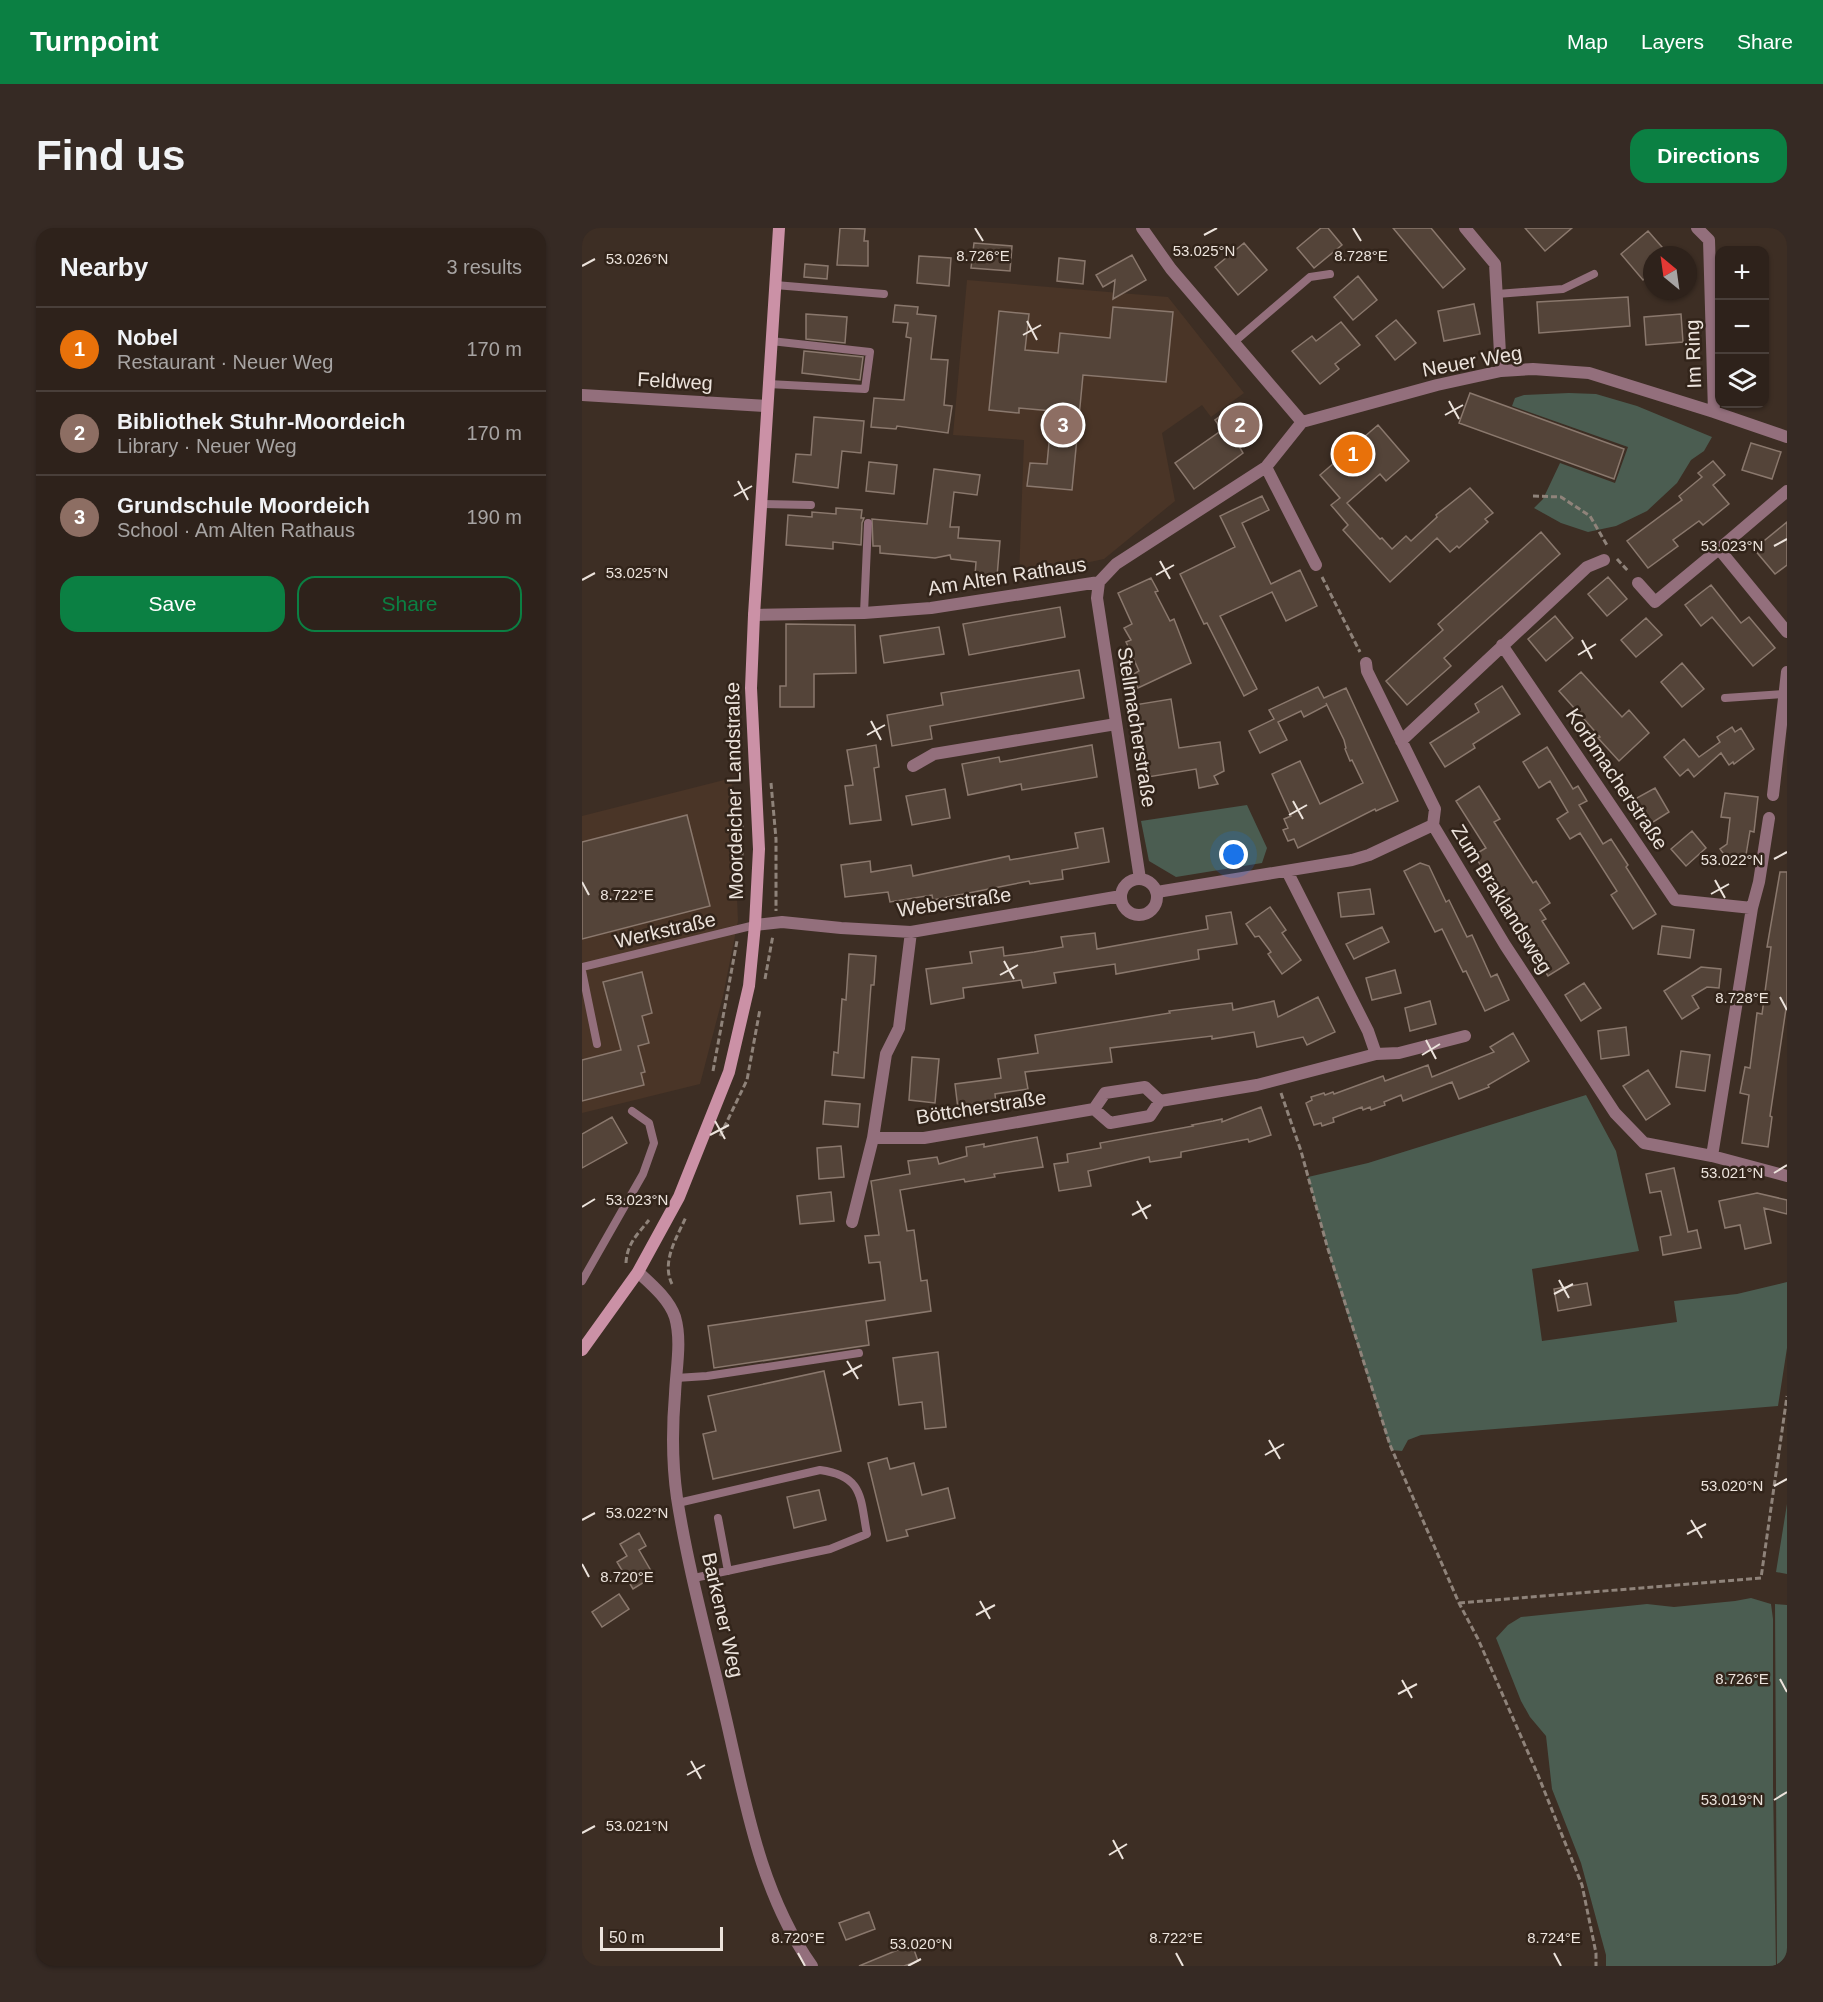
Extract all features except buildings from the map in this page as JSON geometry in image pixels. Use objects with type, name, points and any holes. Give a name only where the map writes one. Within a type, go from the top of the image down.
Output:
[{"type":"main road","name":"Moordeicher Landstraße","points":[[582,1350],[638,1272],[679,1197],[729,1072],[749,986],[759,849],[751,688],[760,504],[779,228]]},
{"type":"street","points":[[1142,228],[1171,268],[1302,422],[1266,467],[1316,565]]},
{"type":"street","points":[[1465,228],[1495,264],[1501,371]]},
{"type":"street","name":"Im Ring","points":[[1698,228],[1709,240],[1714,411]]},
{"type":"street","name":"Neuer Weg","points":[[1302,422],[1437,385],[1501,371],[1533,369],[1588,373],[1714,411],[1787,437]]},
{"type":"street","name":"Feldweg","points":[[582,395],[766,406]]},
{"type":"street","name":"Am Alten Rathaus","points":[[754,615],[864,613],[931,608],[1099,582],[1116,564],[1266,467]]},
{"type":"street","points":[[1638,583],[1655,602],[1787,491]]},
{"type":"street","points":[[1719,549],[1787,632]]},
{"type":"street","points":[[1401,741],[1587,567],[1604,560]]},
{"type":"street","name":"Stellmacherstraße","points":[[1099,582],[1097,598],[1140,879]]},
{"type":"street","name":"Korbmacherstraße","points":[[1502,645],[1675,900],[1752,908]]},
{"type":"street","name":"Zum Braklandsweg","points":[[1366,663],[1367,671],[1435,809],[1433,825],[1505,945],[1615,1113],[1644,1143],[1712,1156],[1787,1176]]},
{"type":"street","points":[[1773,795],[1787,672]]},
{"type":"street","points":[[913,766],[934,754],[1116,724]]},
{"type":"street","points":[[1712,1156],[1769,818]]},
{"type":"street","points":[[1157,892],[1322,866],[1369,855],[1433,825]]},
{"type":"street","points":[[1287,871],[1368,1031],[1376,1054]]},
{"type":"street","points":[[1140,879],[1154,885],[1157,892],[1155,907],[1149,913],[1142,915],[1134,915],[1127,910],[1121,896],[1124,887],[1131,881],[1140,879]]},
{"type":"street","name":"Weberstraße","points":[[755,925],[782,922],[911,932],[1121,896]]},
{"type":"street","points":[[852,1222],[873,1138],[886,1054],[899,1028],[911,932]]},
{"type":"street","points":[[1094,1109],[1110,1123],[1150,1116],[1160,1101],[1277,1080],[1376,1054],[1399,1053],[1465,1035]]},
{"type":"street","name":"Böttcherstraße","points":[[873,1138],[924,1138],[1094,1109],[1105,1093],[1145,1087],[1160,1101]]},
{"type":"street","name":"Barkener Weg","points":[[638,1272],[660,1293],[675,1315],[678,1332],[673,1447],[678,1503],[756,1843],[773,1895],[789,1932],[812,1966]]},
{"type":"lane","points":[[1233,342],[1310,277],[1330,274]]},
{"type":"lane","points":[[1497,294],[1563,290],[1594,274]]},
{"type":"lane","points":[[775,285],[884,294]]},
{"type":"lane","points":[[768,384],[865,389],[870,352],[771,341]]},
{"type":"lane","points":[[760,504],[811,505]]},
{"type":"lane","points":[[864,613],[868,523]]},
{"type":"lane","points":[[1725,699],[1784,694]]},
{"type":"lane","name":"Werkstraße","points":[[582,967],[702,936],[755,925]]},
{"type":"lane","points":[[582,971],[597,1044]]},
{"type":"lane","points":[[582,1281],[638,1182],[654,1143],[649,1123],[632,1111]]},
{"type":"lane","points":[[676,1378],[707,1376],[859,1353]]},
{"type":"lane","points":[[678,1503],[820,1470],[834,1472],[848,1478],[858,1488],[867,1534],[830,1549],[694,1578]]},
{"type":"lane","points":[[718,1518],[728,1571]]},
{"type":"path","points":[[1533,496],[1561,497],[1590,516],[1612,554],[1638,583]]},
{"type":"path","points":[[1316,565],[1366,663]]},
{"type":"path","points":[[742,817],[742,874]]},
{"type":"path","points":[[710,1078],[739,930]]},
{"type":"path","points":[[1277,1080],[1301,1151],[1327,1246],[1389,1445],[1538,1775],[1582,1885],[1596,1953],[1596,1966]]},
{"type":"path","points":[[634,1236],[652,1216]]},
{"type":"path","points":[[1459,1603],[1761,1578],[1787,1396]]},
{"type":"shaded area","points":[[967,280],[1168,297],[1244,393],[1211,417],[1202,405],[1162,433],[1175,501],[1104,559],[1019,577],[1024,440],[953,435]]},
{"type":"shaded area","points":[[732,778],[738,921],[723,996],[700,1084],[582,1113],[582,816]]},
{"type":"green space","points":[[1596,394],[1637,406],[1712,437],[1704,451],[1691,460],[1677,483],[1647,511],[1616,526],[1588,532],[1561,523],[1534,508],[1543,499],[1560,463],[1615,483],[1628,447],[1512,406],[1515,398],[1524,395]]},
{"type":"green space","points":[[1247,805],[1267,848],[1262,863],[1176,877],[1149,861],[1141,821]]},
{"type":"green space","points":[[1586,1095],[1616,1151],[1639,1251],[1532,1269],[1542,1341],[1677,1322],[1674,1301],[1737,1294],[1787,1282],[1787,1348],[1778,1406],[1421,1435],[1408,1440],[1402,1451],[1391,1450],[1337,1282],[1308,1177],[1368,1163]]},
{"type":"green space","points":[[1787,1504],[1787,1574],[1776,1572]]},
{"type":"green space","points":[[1751,1598],[1771,1604],[1773,1619],[1776,1966],[1606,1966],[1606,1955],[1581,1863],[1552,1789],[1546,1736],[1530,1717],[1521,1701],[1496,1638],[1508,1625],[1521,1617],[1647,1604],[1674,1607]]},
{"type":"green space","points":[[1775,1604],[1787,1605],[1787,1966],[1777,1966]]},
{"type":"place","name":"Grundschule Moordeich","points":[[1063,425]]},
{"type":"place","name":"Bibliothek Stuhr-Moordeich","points":[[1240,425]]},
{"type":"place","name":"Nobel","points":[[1353,454]]}]
